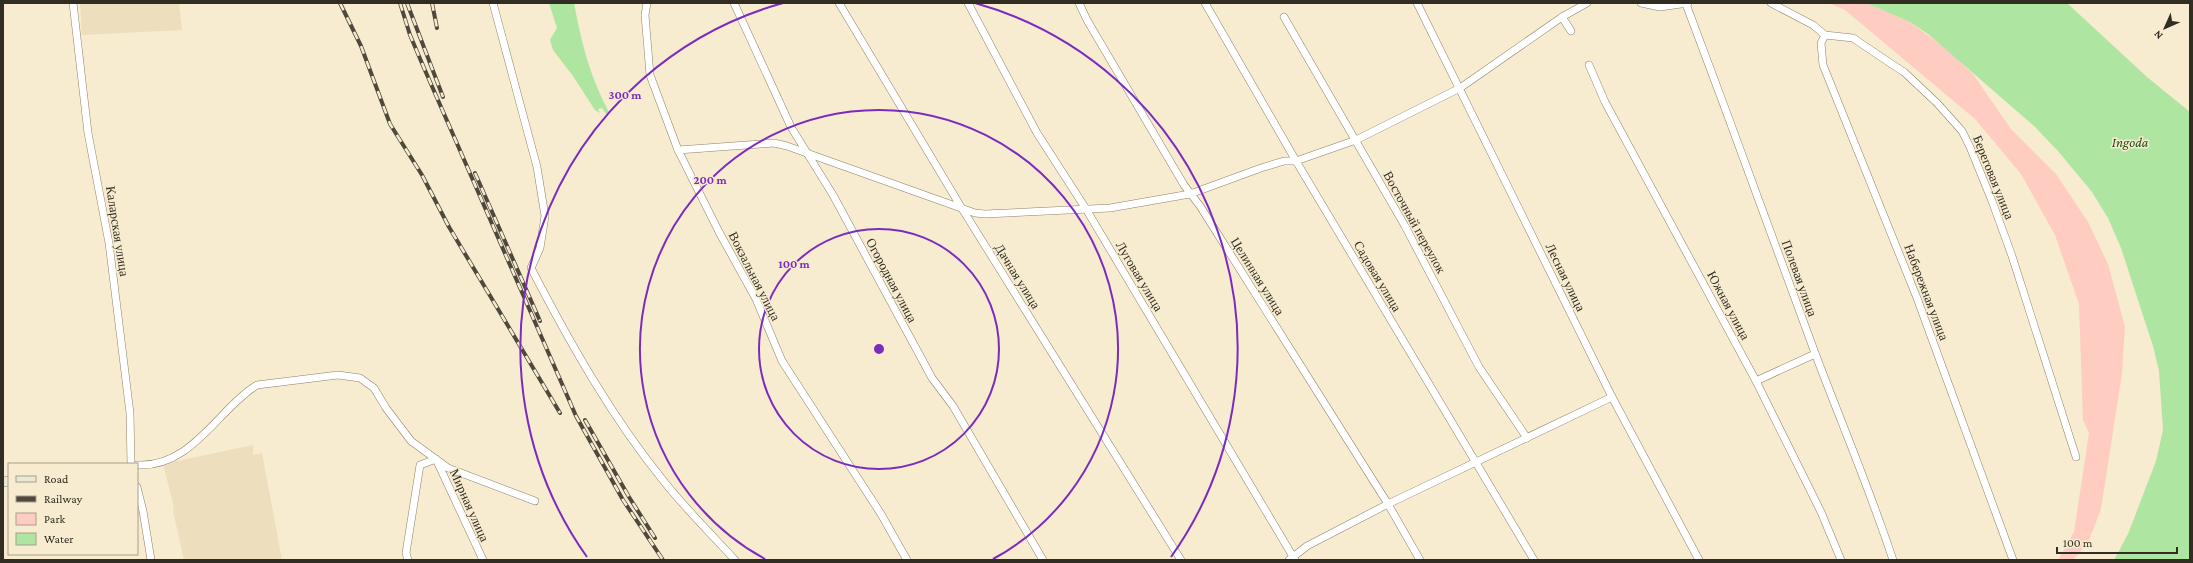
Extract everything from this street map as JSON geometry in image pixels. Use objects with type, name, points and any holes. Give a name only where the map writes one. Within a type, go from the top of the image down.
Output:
[{"type":"street","name":"Каларская улица","points":[[73,3],[88,133],[109,243],[130,413],[132,463]]},
{"type":"street","points":[[493,3],[537,166],[545,216],[540,248],[531,268],[569,341],[623,427],[666,484],[735,560]]},
{"type":"street","name":"Вокзальная улица","points":[[647,3],[645,15],[650,75],[678,150],[719,232],[756,299],[782,362],[881,514],[907,560]]},
{"type":"street","name":"Огородная улица","points":[[734,3],[791,127],[833,195],[932,378],[954,406],[1043,560]]},
{"type":"street","name":"Дачная улица","points":[[839,3],[961,207],[1181,560]]},
{"type":"street","name":"Луговая улица","points":[[968,3],[1037,133],[1086,209],[1293,559]]},
{"type":"street","name":"Целинная улица","points":[[1079,3],[1087,20],[1190,194],[1388,504],[1420,560]]},
{"type":"street","name":"Садовая улица","points":[[1205,3],[1296,161],[1534,560]]},
{"type":"street","name":"Лесная улица","points":[[1417,3],[1612,397],[1699,560]]},
{"type":"street","points":[[678,150],[774,144],[806,153],[985,214],[1110,208],[1190,194],[1261,168],[1284,161],[1296,161],[1356,140],[1460,88],[1562,17],[1587,3]]},
{"type":"street","points":[[1641,3],[1660,7],[1687,4]]},
{"type":"street","points":[[1771,3],[1813,25],[1825,35]]},
{"type":"street","name":"Полевая улица","points":[[1687,4],[1816,354],[1875,504],[1893,560]]},
{"type":"street","name":"Восточный переулок","points":[[1284,17],[1405,226],[1479,367],[1527,438]]},
{"type":"street","points":[[1562,17],[1571,31]]},
{"type":"street","name":"Береговая улица","points":[[1825,35],[1853,38],[1904,72],[1937,103],[1962,131],[1970,146],[2004,236],[2076,457]]},
{"type":"street","name":"Набережная улица","points":[[1825,35],[1821,43],[1823,65],[1917,298],[2013,560]]},
{"type":"street","name":"Южная улица","points":[[1589,65],[1605,102],[1756,381],[1821,512],[1841,560]]},
{"type":"street","points":[[1756,381],[1816,354]]},
{"type":"street","points":[[138,465],[154,464],[164,461],[193,444],[209,431],[246,392],[257,385],[338,375],[360,378],[374,388],[386,408],[411,440],[448,468],[535,501]]},
{"type":"street","points":[[1293,559],[1307,546],[1388,504],[1612,397]]},
{"type":"street","points":[[408,560],[406,553],[420,465],[436,459]]},
{"type":"street","name":"Мирная улица","points":[[436,459],[483,560]]},
{"type":"street","points":[[138,490],[143,511],[150,560]]},
{"type":"shaded area","points":[[80,3],[179,3],[182,30],[82,35]]},
{"type":"shaded area","points":[[253,445],[253,455],[262,453],[282,560],[184,560],[173,511],[174,507],[163,464]]},
{"type":"green space","points":[[1829,3],[1866,3],[1910,22],[1945,48],[1973,74],[2011,129],[2056,174],[2088,222],[2108,264],[2125,327],[2122,373],[2101,509],[2088,543],[2073,560],[2058,560],[2074,532],[2089,433],[2083,420],[2079,304],[2055,235],[2021,174],[1975,119],[1845,10]]},
{"type":"water","points":[[549,3],[574,3],[580,33],[592,74],[610,114],[606,114],[602,108],[598,109],[600,113],[595,110],[573,76],[553,50],[550,40],[557,28]]},
{"type":"water","name":"Ingoda","points":[[1866,3],[2067,3],[2147,77],[2190,112],[2190,560],[2114,560],[2128,534],[2156,461],[2163,430],[2159,371],[2153,346],[2121,248],[2108,218],[2092,192],[2058,151],[2034,126],[1928,34],[1910,22]]},
{"type":"railway","points":[[340,3],[361,46],[390,124],[422,175],[449,227],[560,413]]},
{"type":"railway","points":[[400,3],[410,35],[424,68],[576,416],[623,500],[663,560]]},
{"type":"railway","points":[[407,3],[443,97]]},
{"type":"railway","points":[[432,3],[437,28]]},
{"type":"railway","points":[[475,173],[540,321]]},
{"type":"railway","points":[[585,420],[629,497],[655,538]]}]
